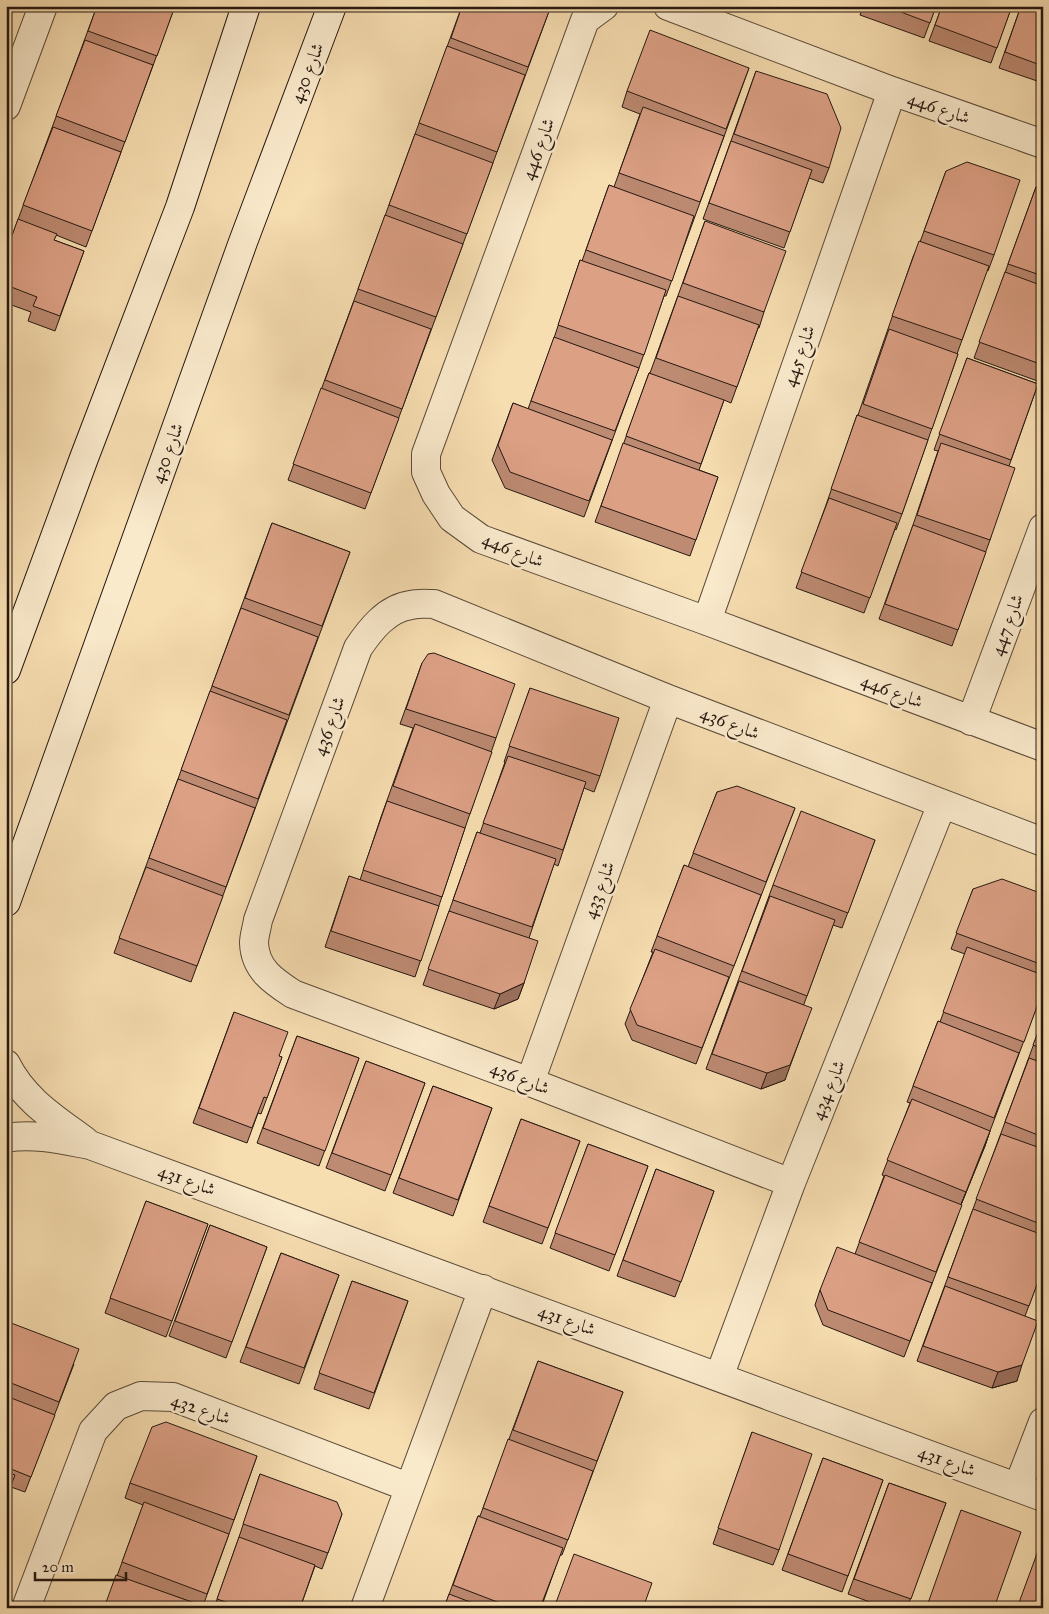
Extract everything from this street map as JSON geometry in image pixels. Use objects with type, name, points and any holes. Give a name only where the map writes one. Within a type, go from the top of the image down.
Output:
[{"type":"street","points":[[6,106],[43,6]]},
{"type":"street","points":[[6,670],[84,458],[180,207],[246,6]]},
{"type":"street","name":"شارع 430","points":[[6,902],[242,242],[332,6]]},
{"type":"street","name":"شارع 446","points":[[604,6],[585,20],[426,454],[426,472],[436,494],[452,518],[481,539],[707,621],[1043,747]]},
{"type":"street","name":"شارع 446","points":[[668,6],[892,91],[1043,144]]},
{"type":"street","name":"شارع 445","points":[[707,621],[892,91]]},
{"type":"street","name":"شارع 447","points":[[972,721],[1043,528]]},
{"type":"street","name":"شارع 436","points":[[790,1183],[530,1082],[293,994],[274,982],[259,966],[254,944],[258,920],[358,648],[371,629],[392,612],[410,604],[434,604],[668,699],[1043,842]]},
{"type":"street","name":"شارع 433","points":[[530,1082],[668,699]]},
{"type":"street","name":"شارع 434","points":[[719,1377],[790,1183],[942,804]]},
{"type":"street","name":"شارع 431","points":[[6,1064],[22,1090],[38,1106],[90,1145]]},
{"type":"street","name":"شارع 431","points":[[6,1138],[19,1136],[58,1139],[90,1145],[1030,1492]]},
{"type":"street","points":[[365,1608],[483,1289]]},
{"type":"street","name":"شارع 432","points":[[26,1608],[93,1431],[116,1406],[141,1396],[173,1397],[408,1488]]},
{"type":"street","points":[[1030,1492],[1043,1422]]},
{"type":"building","points":[[97,6],[175,6],[157,56],[88,31]]},
{"type":"building","points":[[462,6],[551,6],[528,67],[451,38]]},
{"type":"building","points":[[885,6],[936,6],[930,23]]},
{"type":"building","points":[[942,6],[1012,6],[997,48],[935,25]]},
{"type":"building","points":[[1021,6],[1043,6],[1043,66],[1005,52]]},
{"type":"building","points":[[650,30],[749,68],[726,129],[627,91]]},
{"type":"building","points":[[85,40],[153,65],[125,142],[56,116]]},
{"type":"building","points":[[447,46],[525,75],[497,152],[419,123]]},
{"type":"building","points":[[756,71],[827,94],[841,128],[829,168],[734,134]]},
{"type":"building","points":[[643,107],[724,136],[700,202],[619,173]]},
{"type":"building","points":[[53,127],[121,152],[92,231],[23,205]]},
{"type":"building","points":[[415,134],[493,163],[467,234],[389,205]]},
{"type":"building","points":[[731,141],[812,170],[790,232],[709,203]]},
{"type":"building","points":[[967,162],[1020,180],[994,255],[924,231],[946,171]]},
{"type":"building","points":[[609,185],[694,216],[672,281],[586,250]]},
{"type":"building","points":[[1036,187],[1043,190],[1043,276],[1008,264]]},
{"type":"building","points":[[385,215],[463,244],[436,317],[358,289]]},
{"type":"building","points":[[18,219],[57,234],[54,240],[84,251],[60,316],[33,306],[37,297],[6,285],[6,252]]},
{"type":"building","points":[[705,221],[786,251],[764,312],[683,283]]},
{"type":"building","points":[[919,241],[989,266],[962,340],[892,316]]},
{"type":"building","points":[[580,260],[666,290],[644,355],[558,325]]},
{"type":"building","points":[[1005,272],[1043,286],[1043,365],[979,342]]},
{"type":"building","points":[[678,296],[759,325],[737,387],[656,358]]},
{"type":"building","points":[[354,301],[431,329],[402,409],[325,380]]},
{"type":"building","points":[[889,329],[958,354],[932,429],[863,404]]},
{"type":"building","points":[[554,337],[639,368],[615,431],[531,401]]},
{"type":"building","points":[[967,358],[1038,384],[1011,460],[939,434]]},
{"type":"building","points":[[649,373],[724,400],[701,464],[626,436]]},
{"type":"building","points":[[321,388],[399,418],[371,493],[293,464]]},
{"type":"building","points":[[513,403],[612,440],[589,501],[510,472],[498,445]]},
{"type":"building","points":[[857,415],[928,440],[902,514],[831,489]]},
{"type":"building","points":[[623,443],[718,477],[696,540],[601,506]]},
{"type":"building","points":[[941,443],[1015,468],[990,540],[917,515]]},
{"type":"building","points":[[829,498],[897,523],[870,598],[801,572]]},
{"type":"building","points":[[272,523],[350,552],[322,626],[245,598]]},
{"type":"building","points":[[913,525],[986,552],[958,630],[885,604]]},
{"type":"building","points":[[241,608],[318,637],[289,715],[212,686]]},
{"type":"building","points":[[434,653],[515,684],[496,738],[406,709],[422,663],[428,654]]},
{"type":"building","points":[[530,688],[619,718],[600,776],[509,746]]},
{"type":"building","points":[[210,691],[287,720],[258,799],[181,770]]},
{"type":"building","points":[[415,724],[492,752],[470,814],[393,786]]},
{"type":"building","points":[[508,756],[586,782],[563,850],[483,823]]},
{"type":"building","points":[[178,779],[255,808],[226,887],[149,858]]},
{"type":"building","points":[[737,786],[795,808],[766,882],[693,853],[717,792]]},
{"type":"building","points":[[387,801],[465,828],[442,897],[363,870]]},
{"type":"building","points":[[801,811],[875,840],[848,913],[773,885]]},
{"type":"building","points":[[477,832],[556,859],[532,927],[453,900]]},
{"type":"building","points":[[684,865],[761,895],[734,966],[657,936]]},
{"type":"building","points":[[146,867],[223,896],[197,966],[119,938]]},
{"type":"building","points":[[349,876],[439,906],[421,961],[331,931]]},
{"type":"building","points":[[1002,879],[1043,894],[1043,965],[956,933],[973,889]]},
{"type":"building","points":[[770,896],[835,920],[807,996],[742,971]]},
{"type":"building","points":[[449,911],[538,941],[524,983],[500,994],[428,969]]},
{"type":"building","points":[[967,947],[1043,975],[1043,990],[1024,1042],[943,1012]]},
{"type":"building","points":[[655,949],[729,977],[702,1048],[637,1025],[630,1009]]},
{"type":"building","points":[[739,981],[812,1008],[790,1065],[767,1073],[712,1054]]},
{"type":"building","points":[[234,1012],[288,1032],[279,1056],[282,1057],[267,1098],[264,1097],[252,1128],[199,1108]]},
{"type":"building","points":[[1043,1019],[1043,1049],[1033,1045]]},
{"type":"building","points":[[938,1021],[1019,1053],[994,1118],[913,1086]]},
{"type":"building","points":[[297,1036],[359,1058],[325,1151],[263,1128]]},
{"type":"building","points":[[1029,1058],[1043,1063],[1043,1137],[1005,1122]]},
{"type":"building","points":[[366,1061],[425,1083],[391,1175],[332,1153]]},
{"type":"building","points":[[433,1086],[492,1108],[458,1200],[399,1178]]},
{"type":"building","points":[[912,1099],[990,1131],[966,1192],[887,1160]]},
{"type":"building","points":[[521,1119],[580,1141],[548,1228],[489,1206]]},
{"type":"building","points":[[1001,1134],[1043,1149],[1043,1225],[976,1199]]},
{"type":"building","points":[[588,1144],[648,1166],[615,1255],[555,1233]]},
{"type":"building","points":[[656,1169],[714,1191],[681,1282],[623,1260]]},
{"type":"building","points":[[885,1175],[962,1205],[936,1272],[859,1242]]},
{"type":"building","points":[[146,1201],[208,1224],[172,1321],[110,1298]]},
{"type":"building","points":[[973,1209],[1043,1235],[1043,1268],[1029,1306],[948,1277]]},
{"type":"building","points":[[210,1225],[267,1247],[232,1342],[175,1321]]},
{"type":"building","points":[[837,1247],[932,1283],[910,1341],[828,1310],[820,1290]]},
{"type":"building","points":[[281,1253],[339,1275],[304,1368],[246,1347]]},
{"type":"building","points":[[352,1281],[408,1301],[374,1393],[319,1373]]},
{"type":"building","points":[[945,1286],[1038,1321],[1022,1365],[998,1372],[923,1346]]},
{"type":"building","points":[[6,1321],[79,1349],[59,1402],[6,1381]]},
{"type":"building","points":[[538,1361],[623,1392],[597,1461],[513,1430]]},
{"type":"building","points":[[6,1396],[55,1415],[31,1477],[6,1467]]},
{"type":"building","points":[[166,1422],[257,1456],[234,1520],[130,1483],[152,1427]]},
{"type":"building","points":[[752,1432],[812,1454],[779,1550],[718,1528]]},
{"type":"building","points":[[508,1439],[593,1471],[568,1540],[483,1508]]},
{"type":"building","points":[[823,1458],[883,1480],[848,1576],[788,1554]]},
{"type":"building","points":[[6,1472],[15,1475],[6,1499]]},
{"type":"building","points":[[260,1474],[337,1502],[342,1514],[328,1553],[243,1524]]},
{"type":"building","points":[[889,1483],[946,1503],[911,1599],[854,1579]]},
{"type":"building","points":[[144,1502],[229,1534],[207,1594],[122,1562]]},
{"type":"building","points":[[961,1510],[1021,1532],[994,1608],[933,1608],[927,1606]]},
{"type":"building","points":[[478,1516],[563,1548],[540,1608],[513,1608],[453,1585]]},
{"type":"building","points":[[239,1537],[315,1565],[300,1608],[243,1608],[217,1599]]},
{"type":"building","points":[[1042,1540],[1043,1608],[1017,1608]]},
{"type":"building","points":[[574,1554],[652,1583],[643,1608],[554,1608]]},
{"type":"building","points":[[116,1575],[203,1606],[203,1608],[104,1608]]},
{"type":"building","points":[[449,1594],[486,1608],[444,1608]]}]
